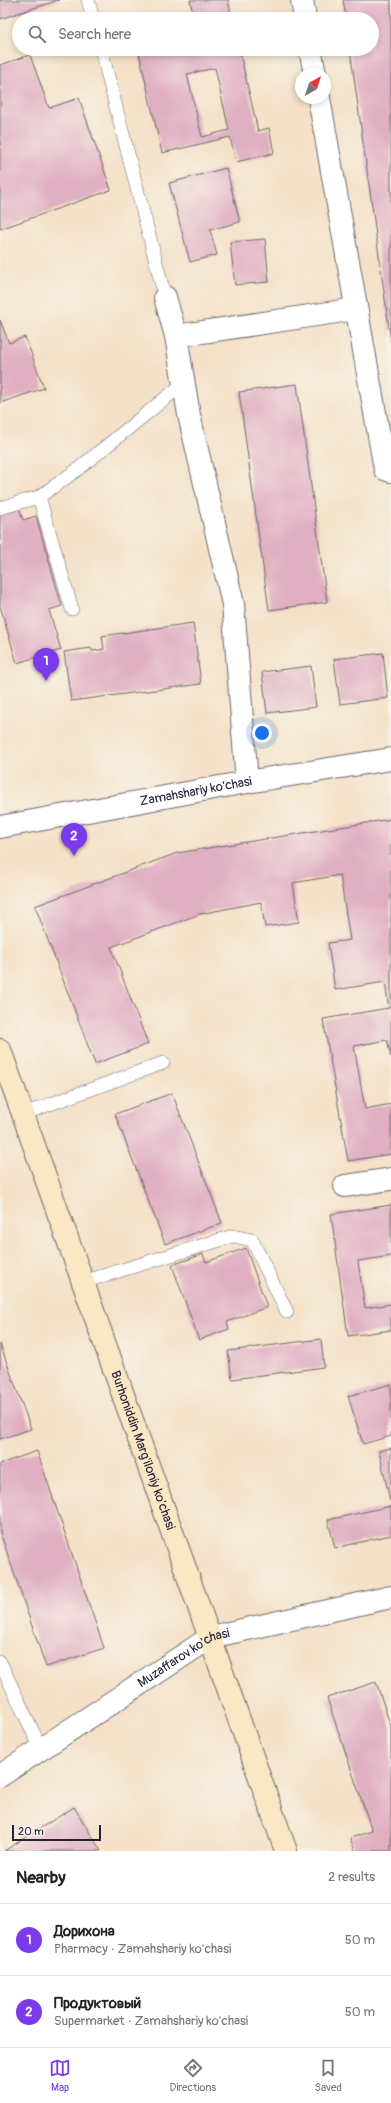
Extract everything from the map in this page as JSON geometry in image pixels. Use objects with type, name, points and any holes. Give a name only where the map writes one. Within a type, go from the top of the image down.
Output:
[{"type":"street","points":[[302,0],[304,12]]},
{"type":"street","points":[[311,56],[314,68]]},
{"type":"street","points":[[320,104],[385,469],[391,471]]},
{"type":"street","points":[[165,297],[176,336],[191,423],[233,604],[247,782]]},
{"type":"street","points":[[176,336],[356,309]]},
{"type":"street","name":"Zamahshariy ko'chasi","points":[[0,826],[391,758]]},
{"type":"street","name":"Burhoniddin Marg'iloniy ko'chasi","points":[[0,1050],[4,1073],[23,1114],[211,1637],[286,1851]]},
{"type":"street","points":[[345,1186],[391,1180]]},
{"type":"street","name":"Muzaffarov ko'chasi","points":[[0,1776],[211,1637],[391,1597]]},
{"type":"lane","points":[[88,0],[91,12]]},
{"type":"lane","points":[[103,56],[165,297]]},
{"type":"lane","points":[[0,508],[39,498],[77,470],[184,383]]},
{"type":"lane","points":[[39,498],[72,609]]},
{"type":"lane","points":[[23,1114],[163,1063]]},
{"type":"lane","points":[[83,1282],[233,1236],[252,1240],[287,1312]]},
{"type":"lane","points":[[0,1662],[41,1749]]},
{"type":"building","points":[[0,0],[59,0],[22,12],[12,12],[12,15],[0,19]]},
{"type":"building","points":[[190,0],[228,0],[231,12],[193,12]]},
{"type":"building","points":[[343,0],[391,0],[391,342],[351,56],[379,56],[379,12],[345,12]]},
{"type":"building","points":[[30,56],[49,108],[79,98],[111,190],[0,229],[0,65]]},
{"type":"building","points":[[140,56],[241,56],[258,131],[269,128],[274,153],[236,162],[230,137],[162,153]],"holes":[[[215,68],[229,130],[202,137],[187,74]]]},
{"type":"building","points":[[226,168],[240,222],[210,230],[217,255],[190,262],[169,183]]},
{"type":"building","points":[[265,239],[269,282],[235,285],[230,242]]},
{"type":"building","points":[[0,320],[9,343],[25,337],[44,388],[0,403]]},
{"type":"building","points":[[297,384],[327,602],[269,610],[239,392]]},
{"type":"building","points":[[19,508],[23,520],[36,516],[62,606],[49,610],[61,650],[17,663],[0,606],[0,513]]},
{"type":"building","points":[[193,623],[201,684],[71,701],[64,652],[91,648],[92,651],[104,649],[102,636]]},
{"type":"building","points":[[383,653],[388,698],[340,704],[334,659]]},
{"type":"building","points":[[311,666],[316,707],[267,713],[262,672]]},
{"type":"building","points":[[391,819],[391,1057],[387,1040],[354,1046],[365,1109],[391,1104],[391,1154],[348,1161],[323,1019],[389,1008],[385,982],[335,990],[328,943],[350,940],[340,875],[293,883],[299,922],[265,927],[261,902],[200,914],[111,947],[148,1044],[95,1064],[35,906],[177,853]]},
{"type":"building","points":[[172,1093],[222,1223],[165,1244],[115,1114]]},
{"type":"building","points":[[391,1205],[391,1256],[358,1261],[365,1308],[391,1304],[391,1330],[348,1336],[331,1214]]},
{"type":"building","points":[[246,1248],[267,1307],[227,1322],[229,1329],[199,1340],[172,1265],[203,1254],[206,1262]]},
{"type":"building","points":[[321,1339],[324,1367],[232,1379],[228,1351]]},
{"type":"building","points":[[0,1344],[31,1429],[0,1439]]},
{"type":"building","points":[[391,1384],[391,1436],[363,1444],[348,1396]]},
{"type":"building","points":[[391,1448],[391,1501],[390,1501],[379,1451]]},
{"type":"building","points":[[37,1451],[104,1648],[46,1667],[0,1532],[0,1464]]},
{"type":"building","points":[[391,1506],[391,1535],[335,1548],[328,1520]]},
{"type":"building","points":[[376,1682],[391,1727],[391,1851],[355,1851],[350,1838],[372,1831],[327,1698]]},
{"type":"building","points":[[74,1807],[101,1851],[4,1851]]},
{"type":"place","name":"Дорихона","points":[[46,681]]},
{"type":"place","name":"Продуктовый","points":[[74,856]]}]
